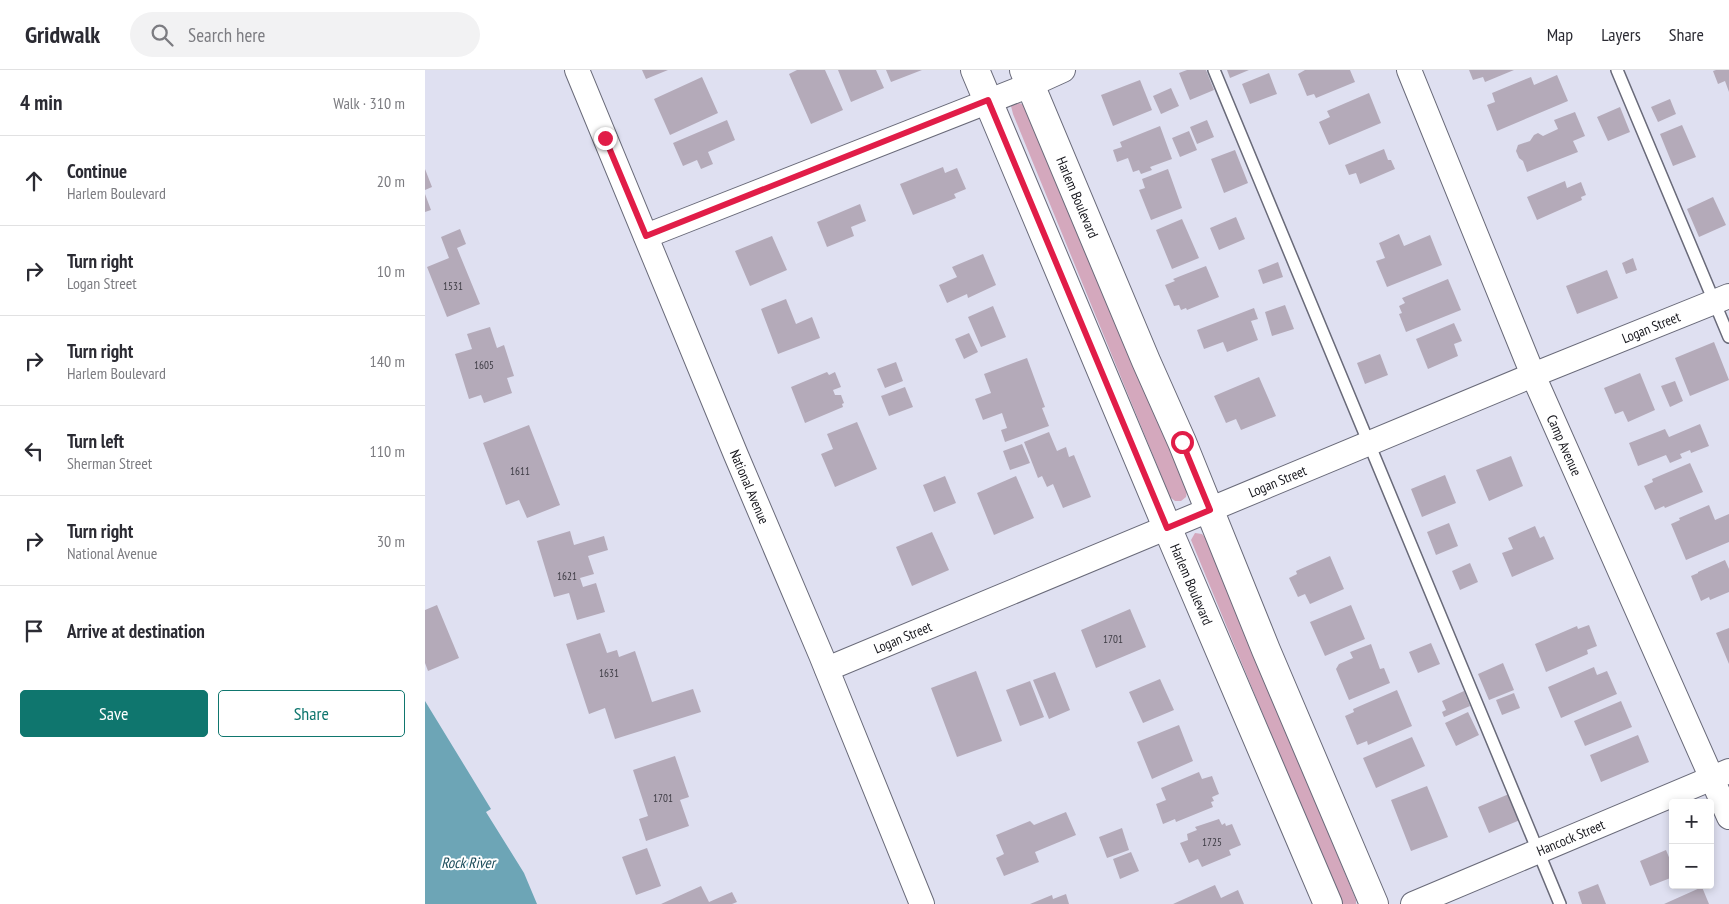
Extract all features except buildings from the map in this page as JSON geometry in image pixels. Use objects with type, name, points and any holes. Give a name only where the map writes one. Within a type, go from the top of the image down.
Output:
[{"type":"street","name":"National Avenue","points":[[577,70],[736,455],[827,669],[922,904]]},
{"type":"street","name":"Harlem Boulevard","points":[[975,70],[1167,528],[1328,904]]},
{"type":"street","points":[[646,236],[988,100],[1027,77],[1063,70]]},
{"type":"street","name":"Camp Avenue","points":[[1409,70],[1533,375],[1721,775],[1729,817]]},
{"type":"street","name":"Harlem Boulevard","points":[[1027,77],[1115,290],[1210,510],[1265,650],[1374,904]]},
{"type":"street","name":"Logan Street","points":[[827,669],[1533,375],[1722,299]]},
{"type":"street","name":"Hancock Street","points":[[1413,904],[1721,775]]},
{"type":"lane","points":[[1215,70],[1561,904]]},
{"type":"lane","points":[[1617,70],[1722,299],[1729,337]]},
{"type":"shaded area","points":[[1016,102],[1022,104],[1027,109],[1187,491],[1186,497],[1181,501],[1175,501],[1170,497],[1013,114],[1011,106]]},
{"type":"shaded area","points":[[1195,533],[1202,534],[1207,540],[1356,900],[1356,904],[1341,904],[1191,540]]},
{"type":"water","name":"Rock River","points":[[425,701],[491,809],[486,812],[524,873],[537,904],[425,904]]},
{"type":"route","points":[[605,138],[646,236],[988,100],[1167,528],[1210,510],[1182,442]]}]
